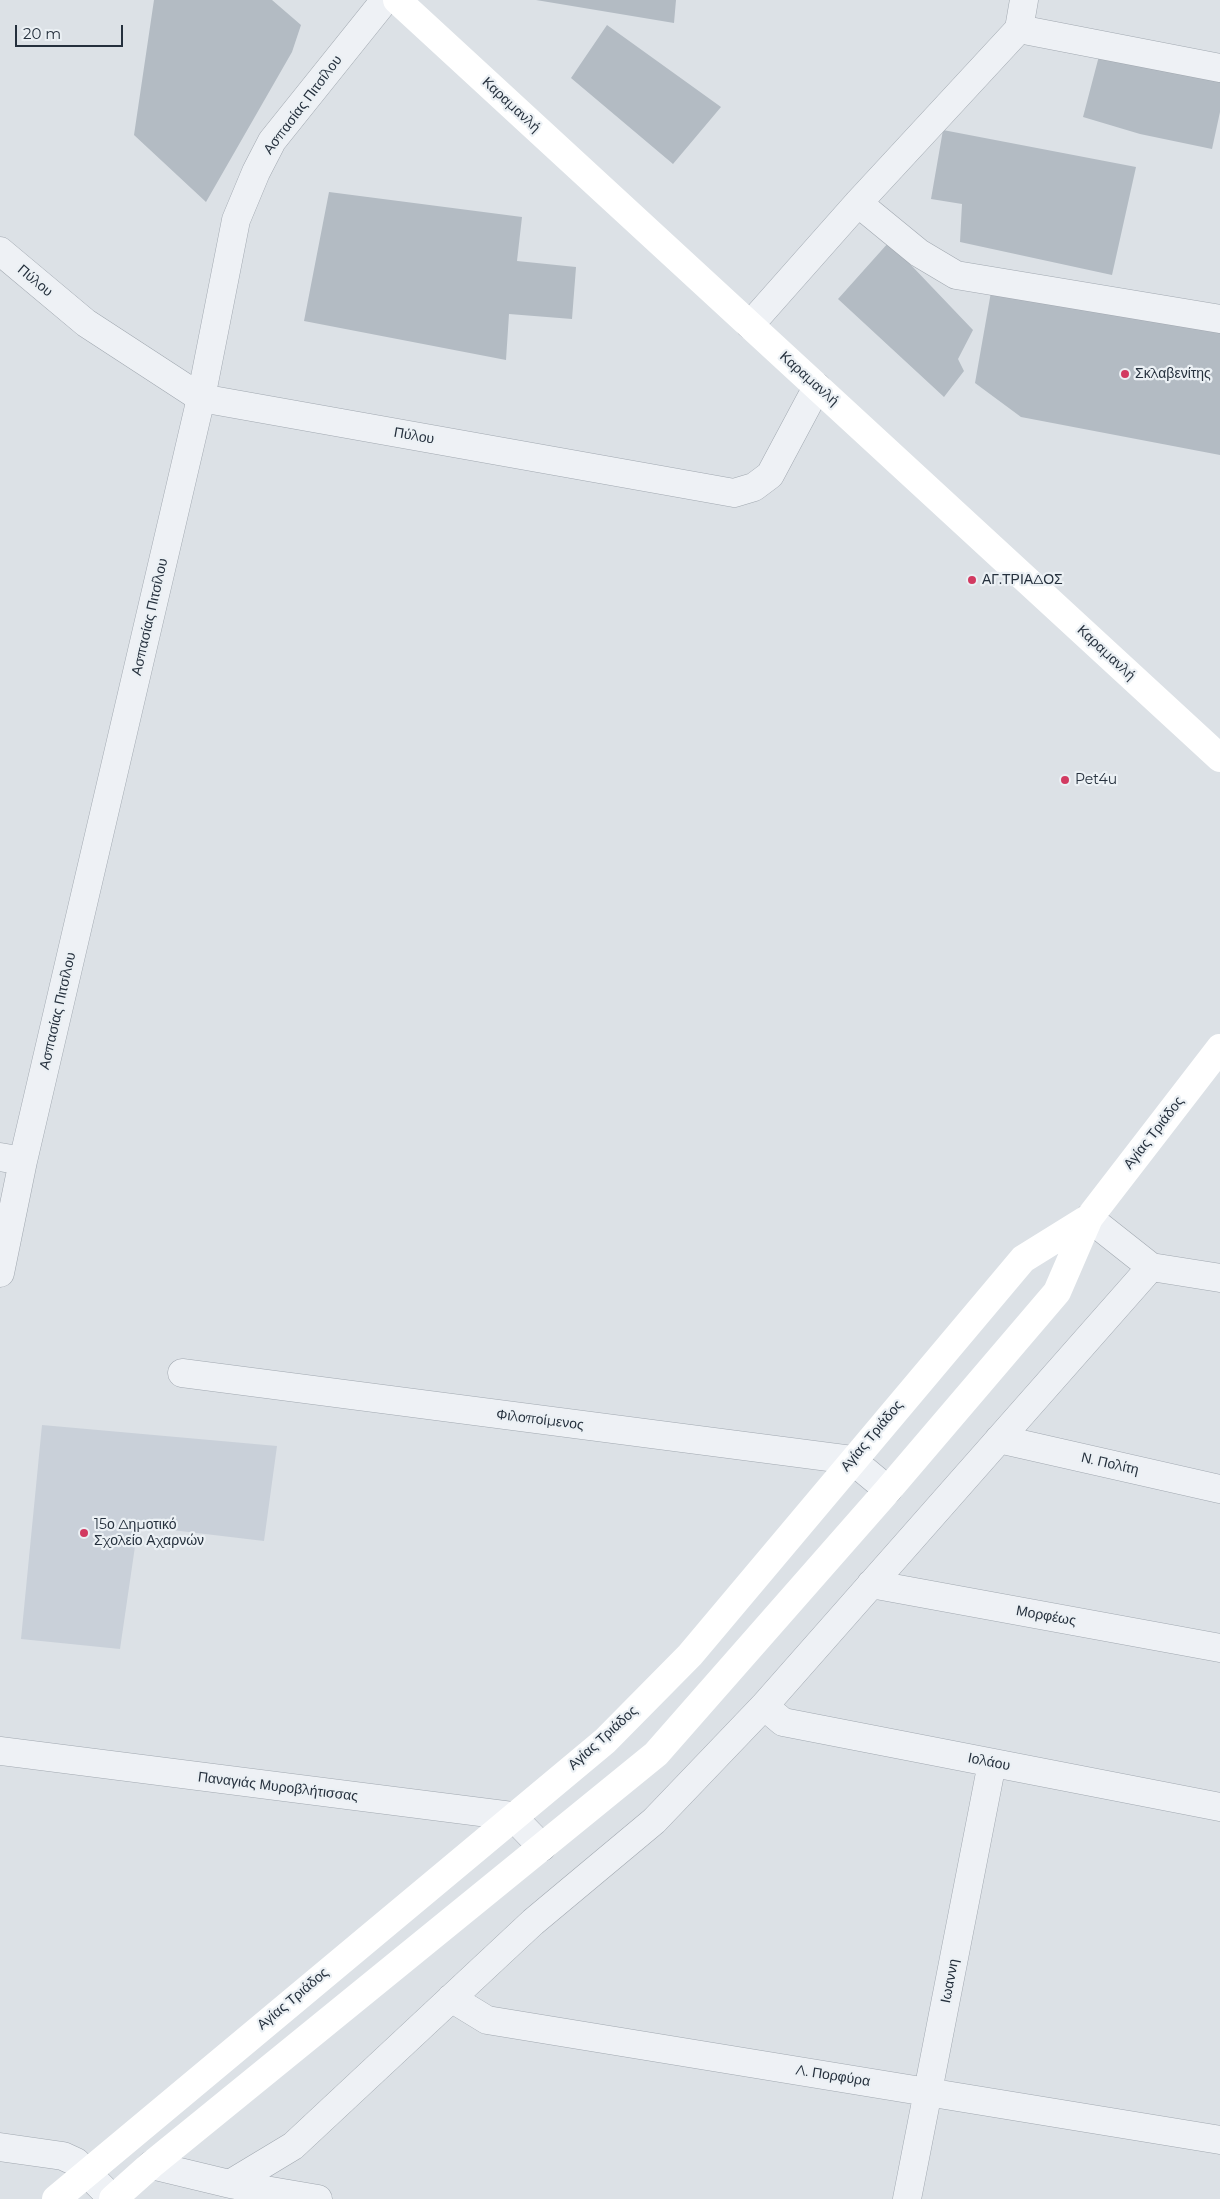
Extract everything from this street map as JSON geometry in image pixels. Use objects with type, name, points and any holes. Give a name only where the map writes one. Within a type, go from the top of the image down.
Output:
[{"type":"street","name":"Ασπασίας Πιτσίλου","points":[[0,1273],[11,1159],[201,398],[236,220],[256,172],[272,141],[385,0]]},
{"type":"street","name":"Καραμανλή","points":[[397,0],[1220,758]]},
{"type":"street","points":[[750,325],[858,203],[1019,29],[1024,0]]},
{"type":"street","points":[[1019,29],[1220,68]]},
{"type":"street","points":[[858,203],[919,253],[956,275],[1220,319]]},
{"type":"street","name":"Πύλου","points":[[0,251],[86,323],[201,398],[734,493],[754,488],[770,475],[817,387]]},
{"type":"street","name":"Αγίας Τριάδος","points":[[113,2199],[151,2164],[656,1754],[888,1490],[1057,1292],[1088,1218],[1220,1048]]},
{"type":"street","points":[[1088,1218],[1151,1267],[1220,1278]]},
{"type":"street","name":"Αγίας Τριάδος","points":[[56,2199],[87,2171],[512,1816],[605,1741],[690,1655],[852,1460],[1023,1259],[1088,1218]]},
{"type":"street","points":[[230,2184],[293,2146],[533,1922],[654,1820],[764,1706],[1151,1267]]},
{"type":"street","name":"Φιλοποίμενος","points":[[182,1373],[852,1460]]},
{"type":"street","name":"Ν. Πολίτη","points":[[999,1439],[1220,1489]]},
{"type":"street","points":[[852,1460],[888,1490]]},
{"type":"street","name":"Μορφέως","points":[[871,1584],[1220,1648]]},
{"type":"street","name":"Ιολάου","points":[[764,1706],[783,1722],[1220,1807]]},
{"type":"street","name":"Παναγιάς Μυροβλήτισσας","points":[[0,1752],[512,1816]]},
{"type":"street","name":"Ιωαννη","points":[[907,2199],[992,1763]]},
{"type":"street","points":[[512,1816],[542,1847]]},
{"type":"street","name":"Λ. Πορφύρα","points":[[451,1998],[487,2020],[1220,2140]]},
{"type":"street","points":[[0,2147],[63,2156],[76,2162],[87,2171],[113,2199]]},
{"type":"street","points":[[151,2164],[230,2184],[318,2199]]},
{"type":"shaded area","name":"15ο Δημοτικό Σχολείο Αχαρνών","points":[[42,1425],[277,1446],[264,1541],[138,1526],[120,1649],[21,1639]]},
{"type":"building","points":[[154,0],[272,0],[301,25],[292,52],[206,202],[134,135]]},
{"type":"building","points":[[536,0],[676,0],[674,23]]},
{"type":"building","points":[[607,25],[721,107],[673,164],[571,78]]},
{"type":"building","points":[[1099,56],[1220,77],[1220,112],[1212,149],[1140,134],[1083,117]]},
{"type":"building","points":[[943,130],[1136,167],[1112,275],[960,242],[962,204],[931,199]]},
{"type":"building","points":[[329,192],[522,217],[517,261],[576,267],[572,319],[509,314],[506,360],[304,321]]},
{"type":"building","points":[[889,242],[973,330],[958,359],[964,371],[944,397],[838,299]]},
{"type":"building","name":"Σκλαβενίτης","points":[[991,292],[1044,298],[1220,332],[1220,455],[1021,417],[975,383]]},
{"type":"place","name":"Σκλαβενίτης","points":[[1125,374]]},
{"type":"place","name":"ΑΓ.ΤΡΙΑΔΟΣ","points":[[972,580]]},
{"type":"place","name":"Pet4u","points":[[1065,780]]},
{"type":"place","name":"15ο Δημοτικό Σχολείο Αχαρνών","points":[[84,1533]]}]
